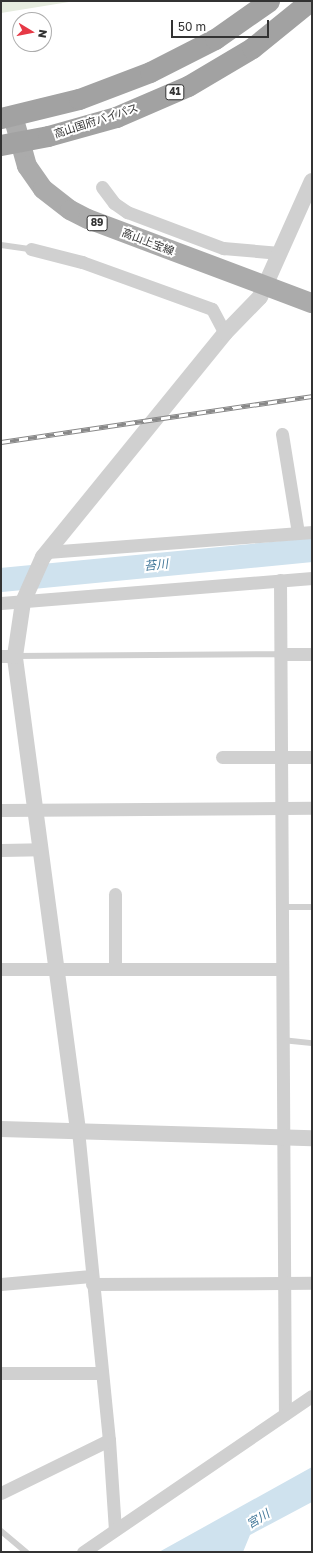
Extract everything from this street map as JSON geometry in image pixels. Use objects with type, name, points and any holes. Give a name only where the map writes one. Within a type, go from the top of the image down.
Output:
[{"type":"highway","points":[[7,117],[79,99],[150,72],[215,39],[269,1]]},
{"type":"highway","name":"高山国府バイパス","points":[[10,143],[116,117],[188,86],[252,48],[309,5]]},
{"type":"main road","name":"高山上宝線","points":[[7,117],[10,143],[43,189],[70,210],[232,275],[312,303]]},
{"type":"street","points":[[114,1530],[109,1440],[78,1130],[55,969],[35,809],[8,656],[24,600],[45,554],[225,333],[260,297],[280,253],[309,200],[312,182]]},
{"type":"street","points":[[102,187],[114,203],[127,212],[208,242],[235,250],[280,253]]},
{"type":"street","points":[[31,249],[82,262],[212,309],[225,333]]},
{"type":"street","points":[[282,434],[298,533]]},
{"type":"street","points":[[45,554],[312,532]]},
{"type":"street","points":[[1,603],[312,578]]},
{"type":"street","points":[[280,580],[280,907],[282,969],[285,1414]]},
{"type":"street","points":[[280,654],[312,654]]},
{"type":"street","points":[[222,756],[312,757]]},
{"type":"street","points":[[1,810],[312,808]]},
{"type":"street","points":[[1,850],[40,849]]},
{"type":"street","points":[[115,894],[115,969]]},
{"type":"street","points":[[1,969],[282,969]]},
{"type":"street","points":[[1,1129],[78,1130],[312,1138]]},
{"type":"street","points":[[1,1284],[92,1280],[312,1283]]},
{"type":"street","points":[[1,1373],[102,1373]]},
{"type":"street","points":[[83,1552],[312,1396]]},
{"type":"street","points":[[1,1493],[109,1440]]},
{"type":"lane","points":[[1,245],[31,249]]},
{"type":"lane","points":[[8,656],[280,654]]},
{"type":"lane","points":[[280,907],[312,907]]},
{"type":"lane","points":[[282,1040],[312,1042]]},
{"type":"lane","points":[[1,1531],[26,1552]]},
{"type":"shaded area","points":[[1,1],[75,1],[1,13]]},
{"type":"water","name":"宮川","points":[[312,1467],[312,1502],[250,1535],[243,1552],[159,1552]]},
{"type":"waterway","name":"苔川","points":[[1,580],[312,550]]},
{"type":"railway","points":[[1,442],[312,396]]}]
